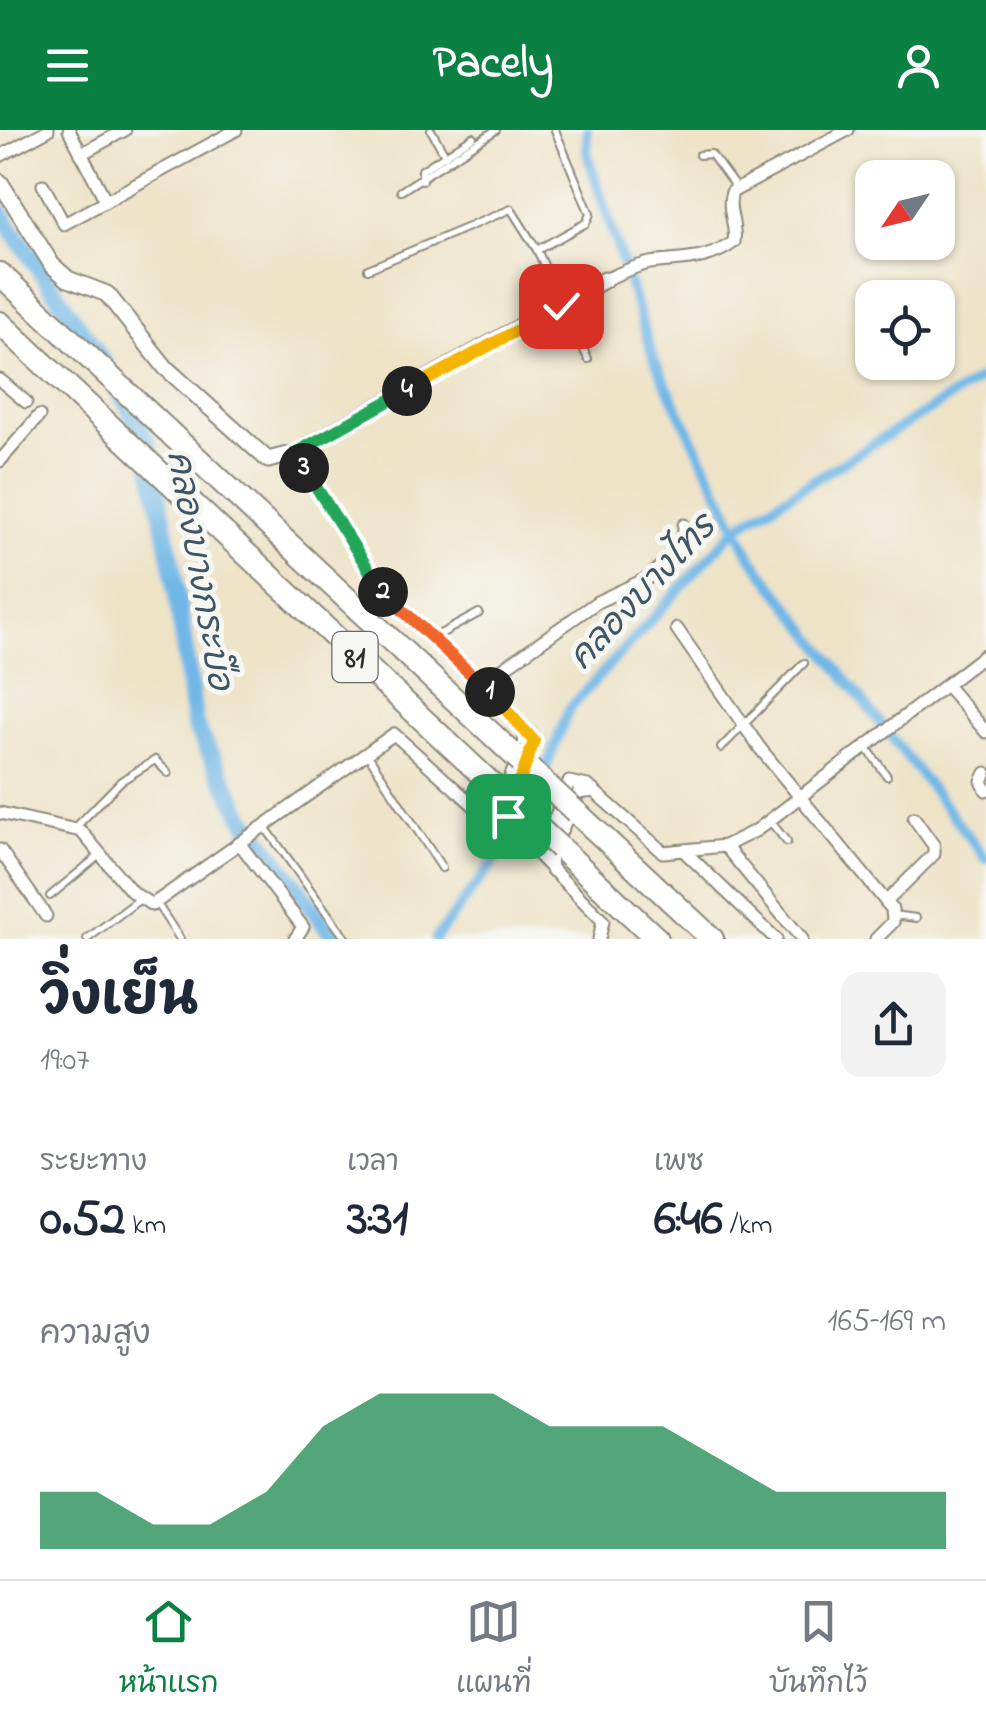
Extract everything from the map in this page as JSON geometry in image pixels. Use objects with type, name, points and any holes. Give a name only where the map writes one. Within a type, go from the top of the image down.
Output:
[{"type":"highway","name":"81","points":[[7,280],[712,939]]},
{"type":"highway","name":"81","points":[[0,322],[657,939]]},
{"type":"street","points":[[0,156],[48,130]]},
{"type":"street","points":[[68,130],[106,201]]},
{"type":"street","points":[[81,154],[125,130]]},
{"type":"street","points":[[43,185],[64,224],[236,130]]},
{"type":"street","points":[[0,182],[52,265],[68,279],[106,294],[166,368],[268,460],[295,453],[604,280],[645,264],[688,262],[734,242],[729,201],[736,189],[848,130]]},
{"type":"street","points":[[0,380],[26,402]]},
{"type":"street","points":[[0,461],[38,416]]},
{"type":"street","points":[[0,813],[74,828],[140,899],[157,904],[390,735],[400,736],[484,815],[496,812],[524,742],[521,722],[380,588],[295,453]]},
{"type":"street","points":[[481,684],[596,602],[648,578],[684,544],[684,525]]},
{"type":"street","points":[[677,629],[744,726],[886,902],[894,915],[876,939]]},
{"type":"street","points":[[599,939],[603,921],[553,874],[550,856],[578,793],[584,788],[595,791],[658,849],[686,852],[725,846],[770,821],[986,654]]},
{"type":"street","points":[[946,685],[986,732]]},
{"type":"street","points":[[986,773],[982,781],[986,790]]},
{"type":"street","points":[[886,902],[934,854],[934,846],[914,818]]},
{"type":"street","points":[[243,842],[302,927],[300,937]]},
{"type":"street","points":[[725,846],[802,939]]},
{"type":"street","points":[[0,850],[46,916]]},
{"type":"street","points":[[686,852],[776,939]]},
{"type":"lane","points":[[431,130],[445,156]]},
{"type":"lane","points":[[422,180],[422,170],[473,137],[496,130]]},
{"type":"lane","points":[[537,250],[586,223],[590,214],[554,130]]},
{"type":"lane","points":[[401,191],[422,180],[473,137]]},
{"type":"lane","points":[[700,155],[711,154],[736,189]]},
{"type":"lane","points":[[368,270],[504,210],[517,214],[588,359]]},
{"type":"lane","points":[[432,638],[478,613]]},
{"type":"lane","points":[[722,748],[804,664]]},
{"type":"lane","points":[[867,748],[887,776]]},
{"type":"lane","points":[[366,752],[442,868]]},
{"type":"lane","points":[[74,828],[121,781],[155,760],[168,773]]},
{"type":"lane","points":[[770,821],[787,842]]},
{"type":"lane","points":[[262,829],[346,939]]},
{"type":"lane","points":[[50,896],[102,854]]},
{"type":"lane","points":[[87,939],[140,899]]},
{"type":"lane","points":[[157,904],[180,939]]},
{"type":"lane","points":[[894,915],[916,918]]},
{"type":"waterway","points":[[587,130],[587,153],[654,360],[751,557],[986,859]]},
{"type":"waterway","name":"คลองบางกระบือ","points":[[0,212],[106,366]]},
{"type":"waterway","name":"คลองบางไทร","points":[[435,939],[526,820],[569,709],[737,527],[986,375]]},
{"type":"waterway","name":"คลองบางกระบือ","points":[[121,394],[147,441],[173,567],[195,725],[244,818],[336,939]]},
{"type":"route","points":[[508,816],[534,748],[531,734],[380,588],[295,453],[561,306]]}]
